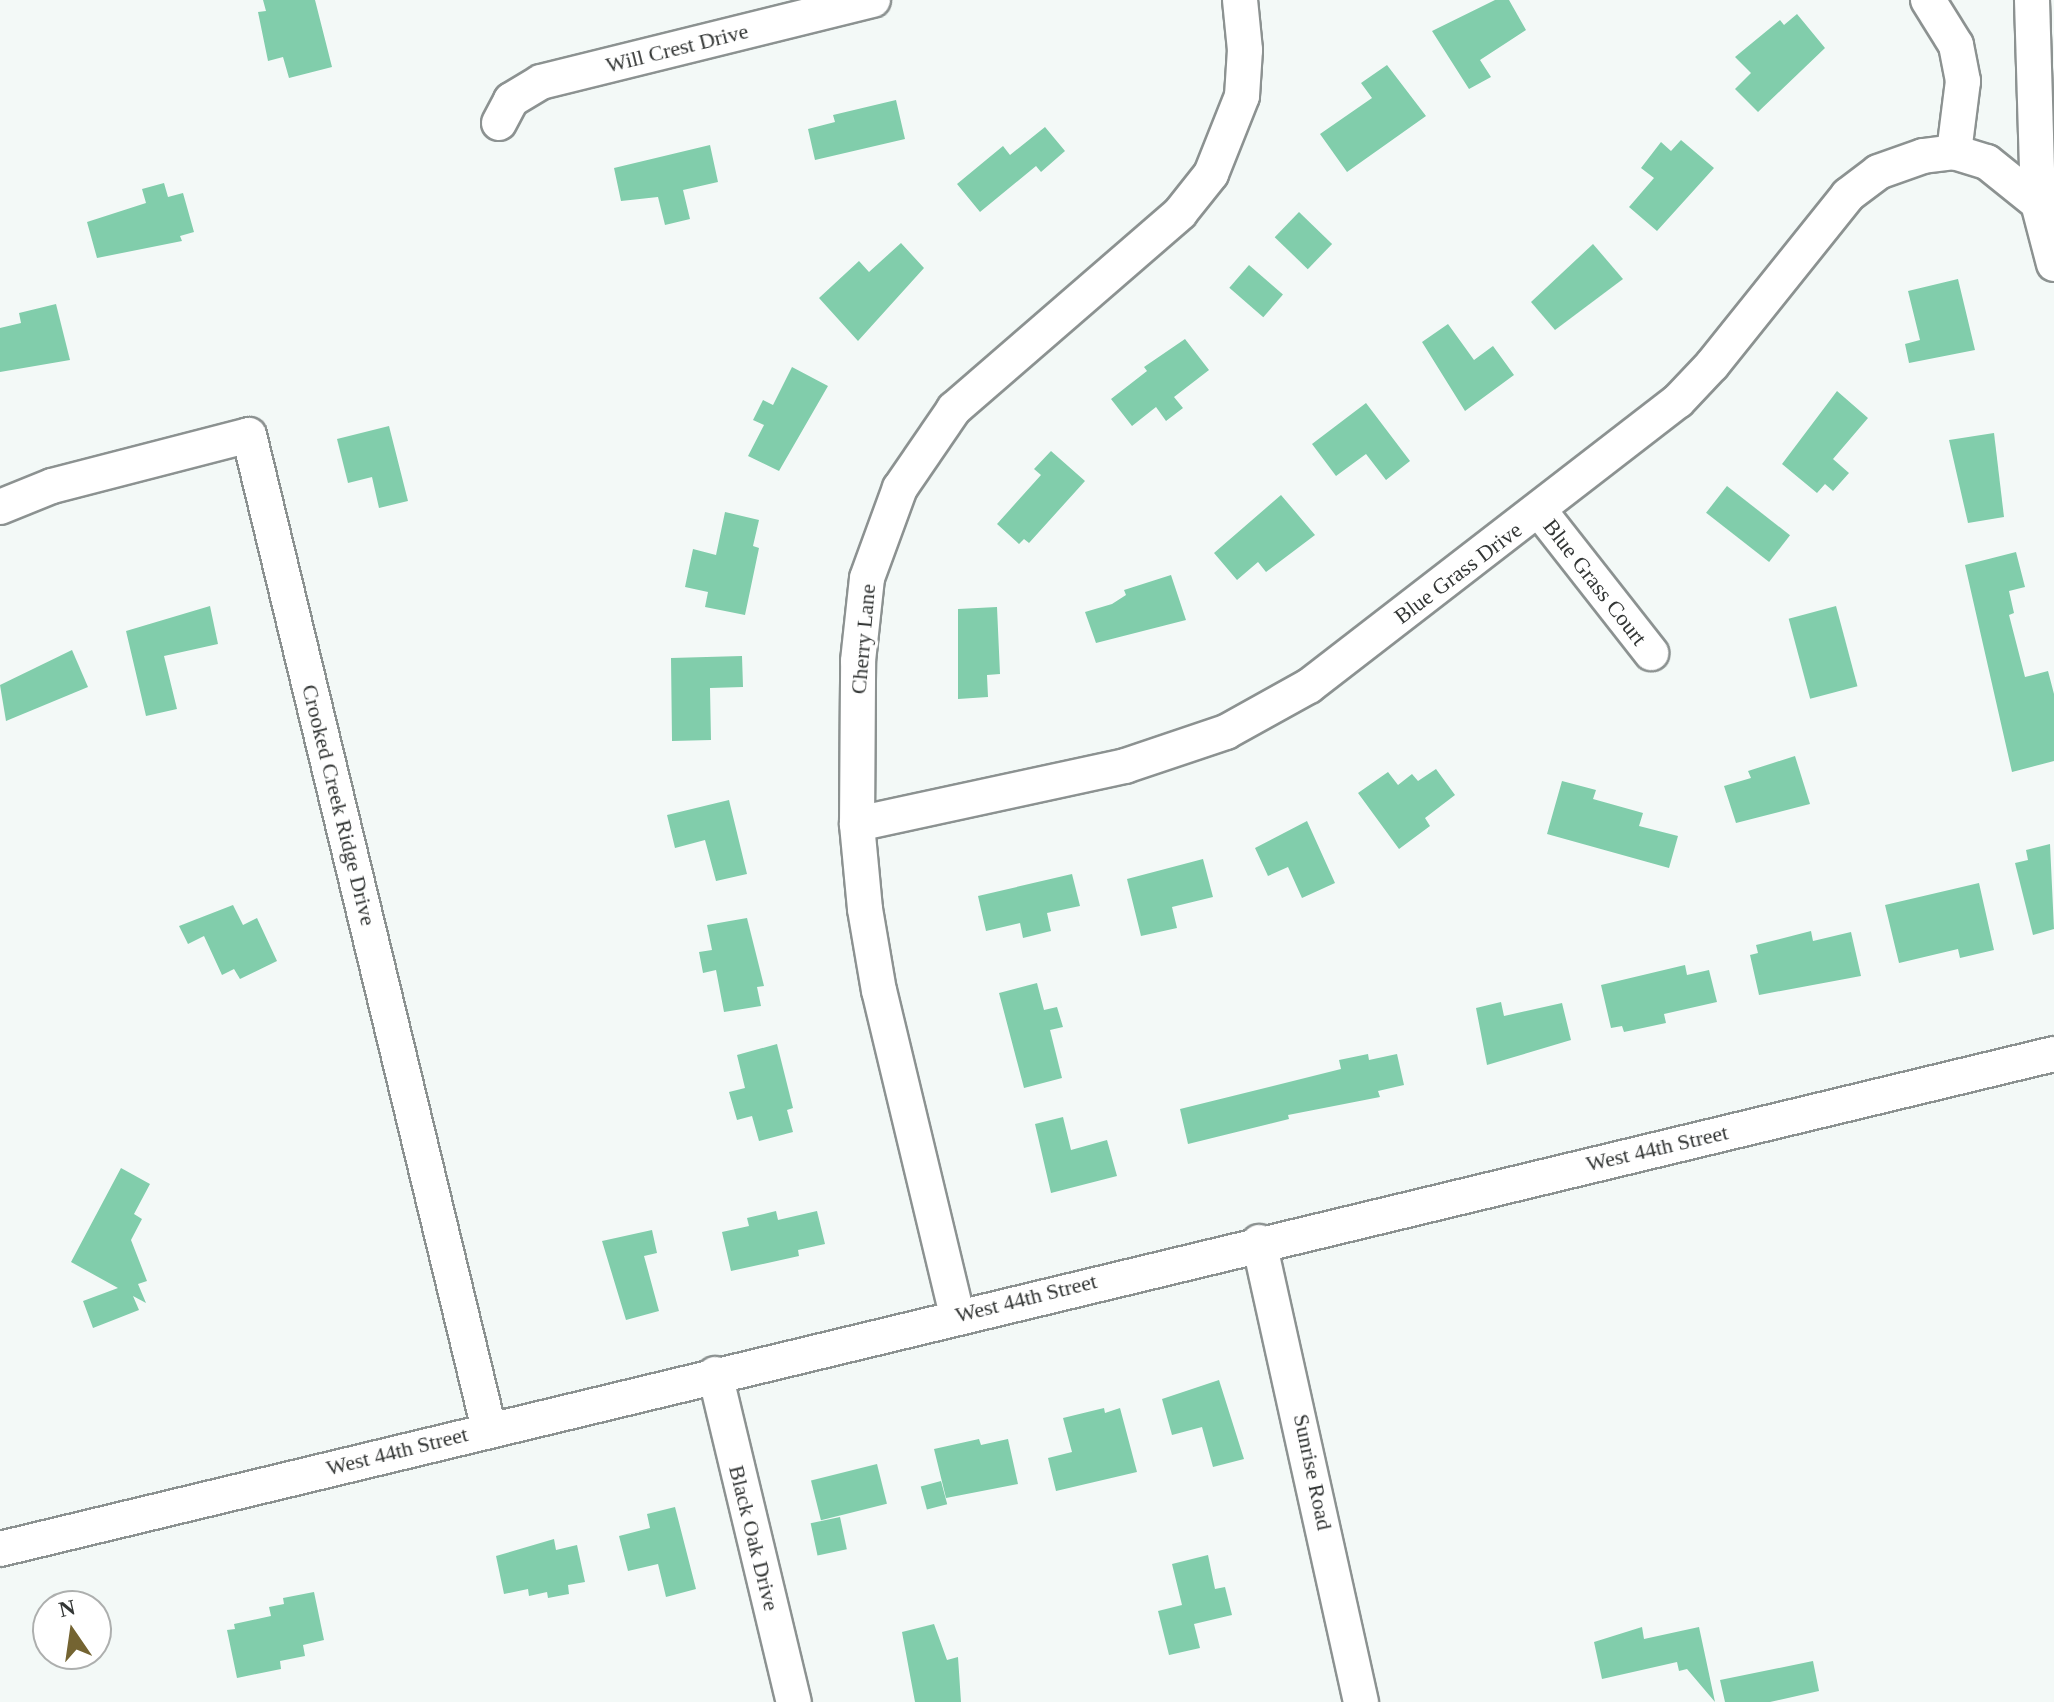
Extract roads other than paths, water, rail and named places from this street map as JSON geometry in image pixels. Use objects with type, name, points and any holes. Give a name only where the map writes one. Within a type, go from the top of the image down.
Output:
[{"type":"street","name":"Will Crest Drive","points":[[499,123],[511,100],[541,82],[873,0]]},
{"type":"street","name":"Cherry Lane","points":[[957,1315],[876,979],[857,824],[859,626],[867,578],[890,510],[912,468],[954,409],[1180,213],[1203,186],[1227,143],[1242,96],[1245,50],[1240,0]]},
{"type":"street","points":[[1928,0],[1956,45],[1963,81],[1954,152],[1987,162],[2038,203]]},
{"type":"street","points":[[2032,0],[2038,203],[2054,264]]},
{"type":"street","name":"Blue Grass Drive","points":[[857,824],[1125,766],[1226,732],[1309,686],[1643,430],[1704,374],[1848,195],[1895,165],[1954,152]]},
{"type":"street","name":"Crooked Creek Ridge Drive","points":[[0,507],[52,486],[249,435],[489,1429]]},
{"type":"street","name":"Blue Grass Court","points":[[1539,510],[1651,653]]},
{"type":"street","name":"West 44th Street","points":[[0,1549],[1259,1242],[2054,1054]]},
{"type":"street","name":"Sunrise Road","points":[[1259,1242],[1361,1702]]},
{"type":"street","name":"Black Oak Drive","points":[[715,1374],[794,1702]]}]
